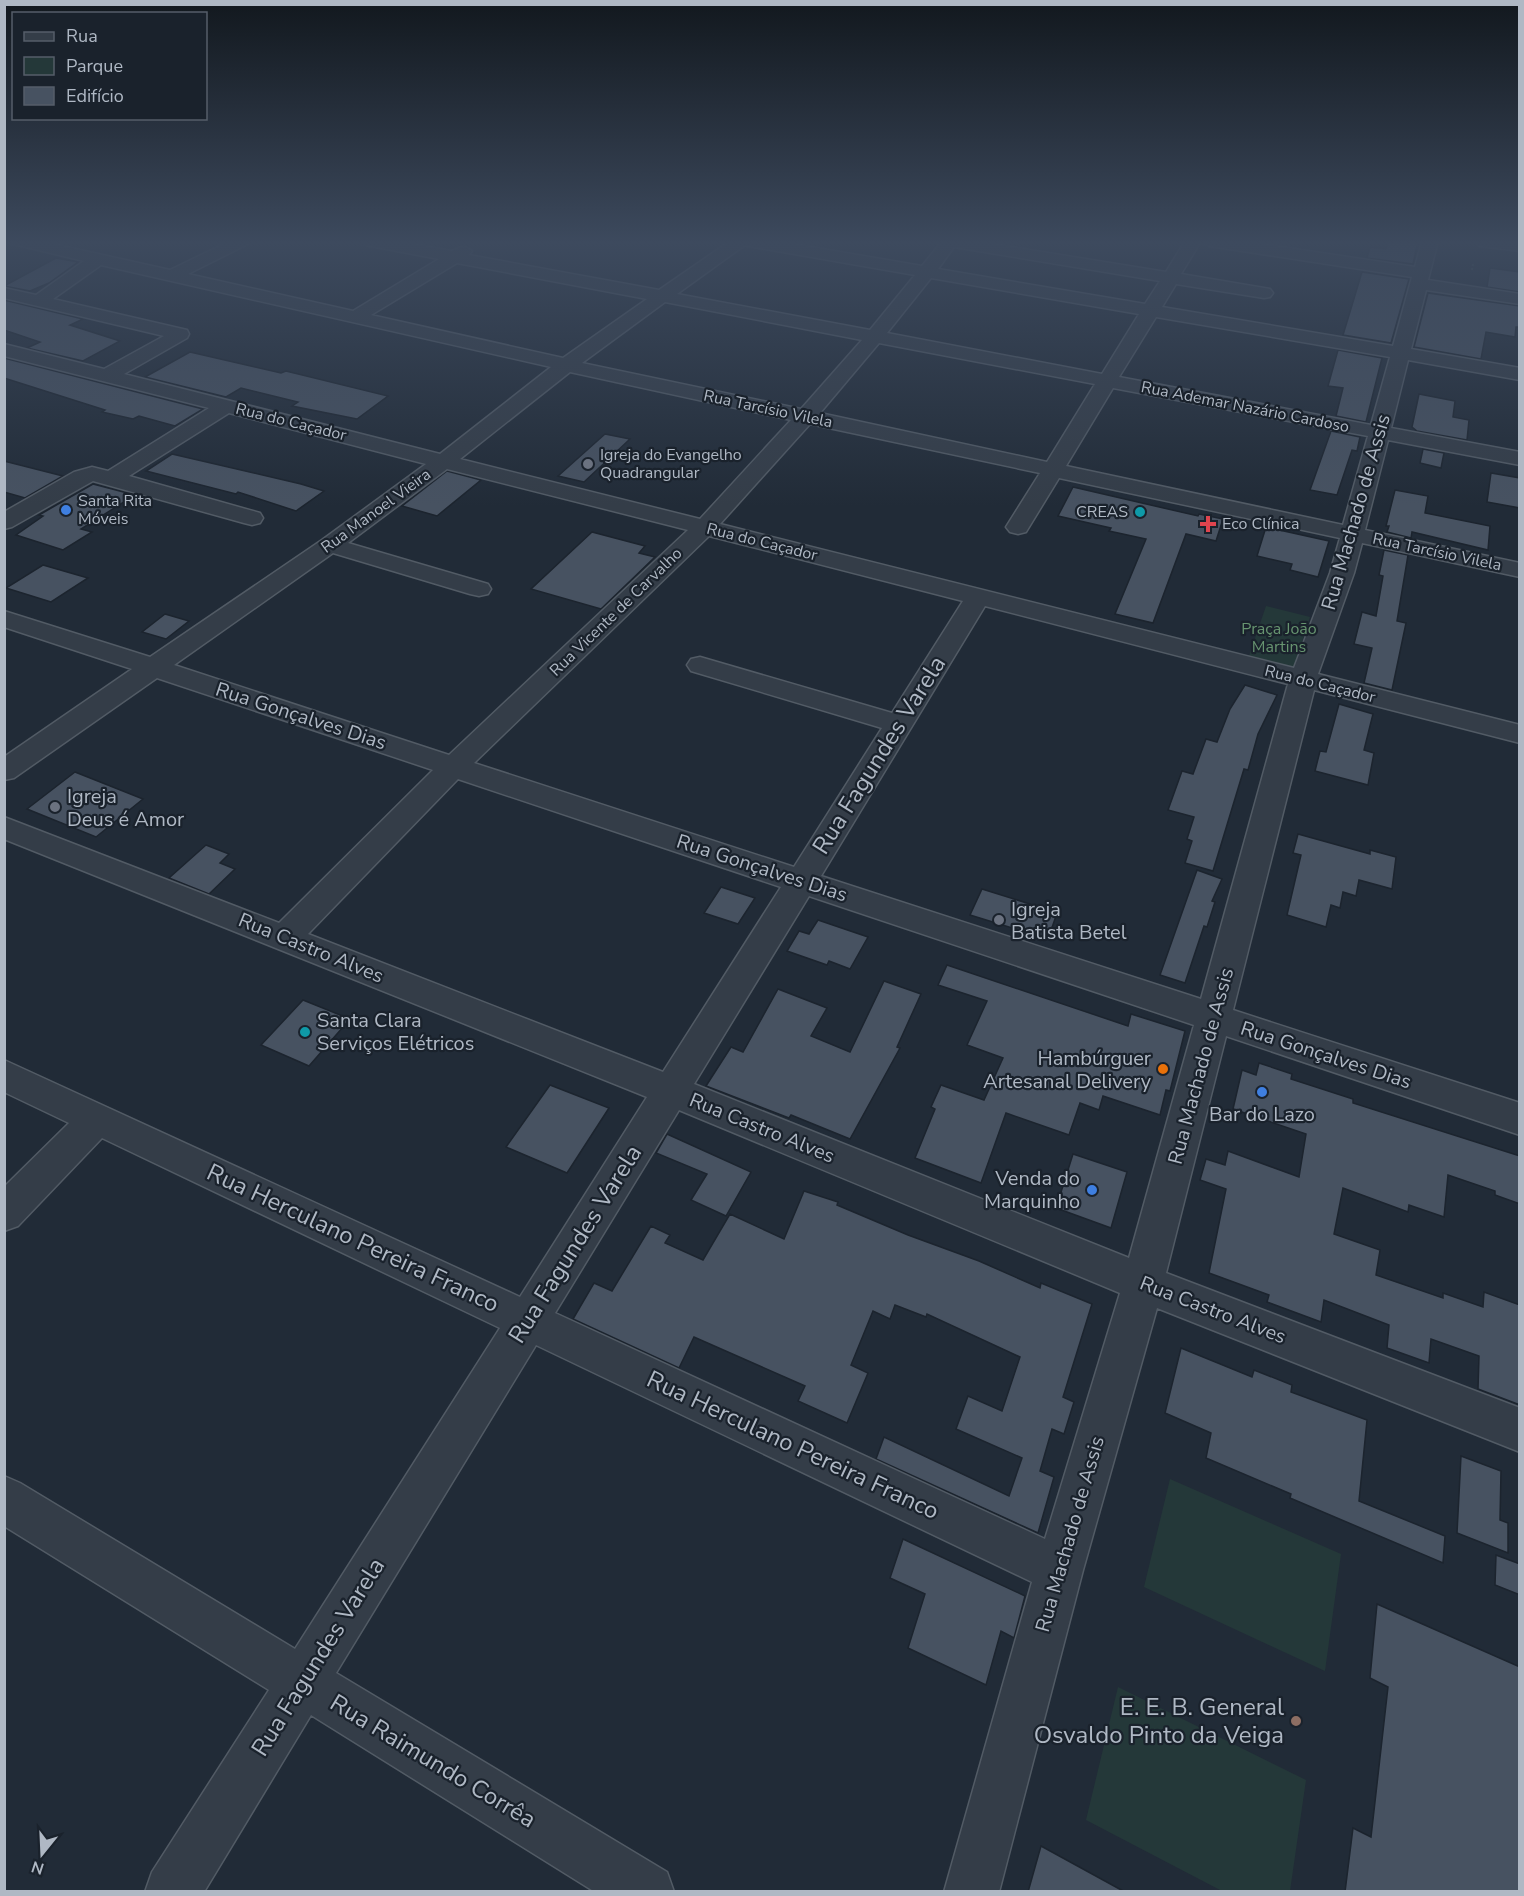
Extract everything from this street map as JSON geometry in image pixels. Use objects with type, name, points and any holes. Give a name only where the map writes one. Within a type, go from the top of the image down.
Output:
[{"type":"street","points":[[107,376],[180,334],[161,329]]},
{"type":"street","name":"Rua Tarcísio Vilela","points":[[406,329],[1520,570]]},
{"type":"street","name":"Rua Manoel Vieira","points":[[4,771],[330,544],[444,461],[566,365],[616,329]]},
{"type":"street","name":"Rua Ademar Nazário Cardoso","points":[[840,329],[1520,459]]},
{"type":"street","name":"Rua Vicente de Carvalho","points":[[285,938],[454,766],[705,528],[806,417],[879,329]]},
{"type":"street","points":[[1018,526],[1139,329]]},
{"type":"street","points":[[1261,329],[1520,374]]},
{"type":"street","name":"Rua Machado de Assis","points":[[971,1892],[1059,1570],[1143,1283],[1303,679],[1335,596],[1406,329]]},
{"type":"street","name":"Rua do Caçador","points":[[4,350],[1520,734]]},
{"type":"street","points":[[111,478],[227,406]]},
{"type":"street","points":[[4,522],[82,477],[92,474],[252,518]]},
{"type":"street","points":[[330,544],[479,589]]},
{"type":"street","name":"Rua Fagundes Varela","points":[[172,1892],[978,597]]},
{"type":"street","name":"Rua Gonçalves Dias","points":[[4,618],[1520,1119]]},
{"type":"street","points":[[700,665],[899,724]]},
{"type":"street","name":"Rua Castro Alves","points":[[4,827],[671,1090],[1143,1283],[1520,1430]]},
{"type":"street","name":"Rua Herculano Pereira Franco","points":[[4,1075],[1059,1570]]},
{"type":"street","points":[[4,1214],[97,1119]]},
{"type":"street","name":"Rua Raimundo Corrêa","points":[[4,1500],[647,1892]]},
{"type":"green space","name":"Praça João Martins","points":[[1266,606],[1310,617],[1293,670],[1248,659]]},
{"type":"green space","points":[[1170,1479],[1341,1554],[1325,1671],[1144,1587]]},
{"type":"green space","points":[[1118,1687],[1306,1780],[1290,1891],[1222,1891],[1086,1820]]},
{"type":"building","points":[[84,329],[120,341],[83,361],[27,348],[40,342],[4,330]]},
{"type":"building","points":[[1345,329],[1395,329],[1391,343],[1343,335]]},
{"type":"building","points":[[1419,329],[1516,329],[1515,337],[1486,332],[1481,359],[1414,347]]},
{"type":"building","points":[[1338,350],[1382,358],[1366,422],[1336,416],[1343,388],[1328,386]]},
{"type":"building","points":[[190,352],[281,373],[286,371],[388,396],[357,419],[292,406],[298,402],[241,388],[226,397],[145,377]]},
{"type":"building","points":[[4,358],[203,409],[175,426],[139,416],[133,419],[102,412],[105,410],[4,378]]},
{"type":"building","points":[[1419,394],[1455,401],[1453,417],[1469,420],[1467,440],[1417,431],[1412,427]]},
{"type":"building","points":[[1331,431],[1360,437],[1357,451],[1352,450],[1337,495],[1310,490]]},
{"type":"building","name":"Igreja do Evangelho Quadrangular","points":[[605,434],[630,439],[584,482],[558,476]]},
{"type":"building","points":[[1423,449],[1444,453],[1441,468],[1420,463]]},
{"type":"building","points":[[172,454],[324,491],[296,511],[238,492],[236,494],[146,471]]},
{"type":"building","points":[[4,461],[63,476],[25,498],[4,492]]},
{"type":"building","points":[[447,471],[481,480],[437,516],[402,506]]},
{"type":"building","points":[[1491,473],[1520,478],[1520,508],[1487,502]]},
{"type":"building","points":[[93,484],[135,495],[81,529],[92,532],[63,550],[16,535],[43,516],[39,515]]},
{"type":"building","points":[[1073,487],[1198,516],[1199,514],[1223,519],[1216,541],[1186,534],[1153,623],[1115,614],[1146,539],[1058,516]]},
{"type":"building","points":[[1395,490],[1428,496],[1425,513],[1490,526],[1488,550],[1412,532],[1411,538],[1387,532],[1389,526],[1386,526]]},
{"type":"building","points":[[1266,527],[1329,541],[1318,577],[1290,570],[1292,564],[1257,556]]},
{"type":"building","points":[[592,532],[645,546],[639,553],[655,557],[601,609],[531,589]]},
{"type":"building","points":[[1384,550],[1408,555],[1397,621],[1406,623],[1392,690],[1364,683],[1372,648],[1354,644],[1362,612],[1376,616],[1383,576],[1379,575]]},
{"type":"building","points":[[43,565],[88,578],[51,602],[6,588]]},
{"type":"building","points":[[165,614],[189,621],[166,639],[142,632]]},
{"type":"building","points":[[1245,685],[1277,695],[1258,734],[1248,770],[1244,769],[1213,871],[1185,863],[1192,841],[1187,839],[1194,817],[1168,810],[1182,771],[1193,774],[1206,739],[1217,742],[1230,709]]},
{"type":"building","points":[[1339,704],[1373,714],[1364,750],[1374,753],[1368,785],[1315,771],[1320,751],[1326,752]]},
{"type":"building","points":[[75,772],[143,799],[96,837],[27,809]]},
{"type":"building","points":[[1298,834],[1370,854],[1370,850],[1396,857],[1392,889],[1359,880],[1356,896],[1343,892],[1340,908],[1331,905],[1326,927],[1287,915],[1301,855],[1293,853]]},
{"type":"building","points":[[206,845],[229,854],[220,863],[235,869],[209,894],[169,878]]},
{"type":"building","points":[[1197,870],[1222,879],[1212,901],[1215,902],[1207,927],[1204,926],[1185,983],[1160,975]]},
{"type":"building","points":[[721,887],[755,898],[738,924],[704,913]]},
{"type":"building","points":[[982,889],[1030,904],[1029,908],[1056,916],[1048,939],[970,915]]},
{"type":"building","points":[[818,920],[868,937],[850,969],[829,961],[827,965],[787,951],[799,931],[809,934]]},
{"type":"building","points":[[947,965],[1128,1026],[1131,1014],[1185,1031],[1170,1091],[1166,1090],[1160,1115],[1103,1096],[1099,1110],[1080,1103],[1069,1135],[1006,1113],[981,1183],[915,1158],[935,1109],[931,1107],[941,1085],[984,1100],[1003,1058],[967,1045],[987,1001],[938,985]]},
{"type":"building","points":[[884,981],[921,994],[897,1047],[900,1048],[850,1139],[791,1115],[789,1118],[706,1086],[731,1047],[743,1052],[778,989],[827,1008],[811,1036],[850,1052]]},
{"type":"building","name":"Santa Clara Serviços Elétricos","points":[[303,1000],[350,1019],[309,1066],[261,1045]]},
{"type":"building","points":[[1259,1063],[1292,1074],[1291,1079],[1353,1099],[1353,1103],[1520,1156],[1520,1204],[1495,1195],[1495,1191],[1448,1175],[1444,1217],[1409,1205],[1408,1212],[1343,1188],[1334,1234],[1380,1250],[1376,1275],[1443,1298],[1443,1293],[1483,1307],[1484,1292],[1520,1305],[1520,1405],[1478,1389],[1479,1356],[1431,1339],[1429,1363],[1387,1348],[1389,1325],[1324,1300],[1321,1322],[1267,1302],[1269,1295],[1209,1273],[1226,1189],[1200,1180],[1206,1159],[1225,1165],[1228,1151],[1299,1177],[1306,1134],[1233,1109],[1242,1070],[1256,1075]]},
{"type":"building","points":[[550,1085],[609,1108],[567,1173],[506,1147]]},
{"type":"building","points":[[667,1134],[751,1172],[726,1216],[691,1200],[707,1174],[656,1153]]},
{"type":"building","name":"Venda do Marquinho","points":[[1073,1154],[1127,1172],[1111,1228],[1056,1208]]},
{"type":"building","points":[[804,1191],[838,1202],[837,1205],[908,1235],[979,1261],[1040,1288],[1041,1283],[1092,1304],[1063,1397],[1074,1402],[1064,1434],[1052,1429],[1040,1471],[1054,1477],[1038,1533],[876,1459],[884,1437],[1009,1496],[1022,1458],[956,1429],[968,1396],[1002,1411],[1020,1357],[927,1314],[926,1317],[895,1305],[890,1319],[873,1311],[851,1365],[868,1373],[847,1423],[798,1401],[805,1386],[694,1337],[679,1368],[573,1319],[594,1283],[612,1291],[651,1226],[670,1235],[665,1243],[703,1260],[730,1214],[784,1239]]},
{"type":"building","points":[[1181,1348],[1252,1377],[1254,1370],[1292,1385],[1291,1392],[1367,1420],[1359,1501],[1445,1536],[1443,1563],[1290,1498],[1291,1494],[1206,1458],[1211,1433],[1165,1413]]},
{"type":"building","points":[[1461,1456],[1501,1471],[1500,1520],[1508,1523],[1508,1553],[1457,1533]]},
{"type":"building","points":[[903,1539],[1025,1596],[1014,1638],[1001,1631],[986,1685],[908,1648],[925,1594],[890,1578]]},
{"type":"building","points":[[1496,1555],[1520,1564],[1520,1595],[1495,1585]]},
{"type":"building","points":[[1377,1604],[1520,1667],[1520,1892],[1345,1892],[1353,1828],[1371,1837],[1388,1687],[1370,1678]]},
{"type":"building","points":[[1041,1846],[1125,1892],[1028,1892]]},
{"type":"place","name":"Igreja do Evangelho Quadrangular","points":[[588,464]]},
{"type":"place","name":"Santa Rita Móveis","points":[[66,510]]},
{"type":"place","name":"CREAS","points":[[1140,512]]},
{"type":"place","name":"Eco Clínica","points":[[1208,524]]},
{"type":"place","name":"Igreja Deus é Amor","points":[[55,807]]},
{"type":"place","name":"Igreja Batista Betel","points":[[999,920]]},
{"type":"place","name":"Santa Clara Serviços Elétricos","points":[[305,1032]]},
{"type":"place","name":"Hambúrguer Artesanal Delivery","points":[[1163,1069]]},
{"type":"place","name":"Bar do Lazo","points":[[1262,1092]]},
{"type":"place","name":"Venda do Marquinho","points":[[1092,1190]]},
{"type":"place","name":"E. E. B. General Osvaldo Pinto da Veiga","points":[[1296,1721]]}]
